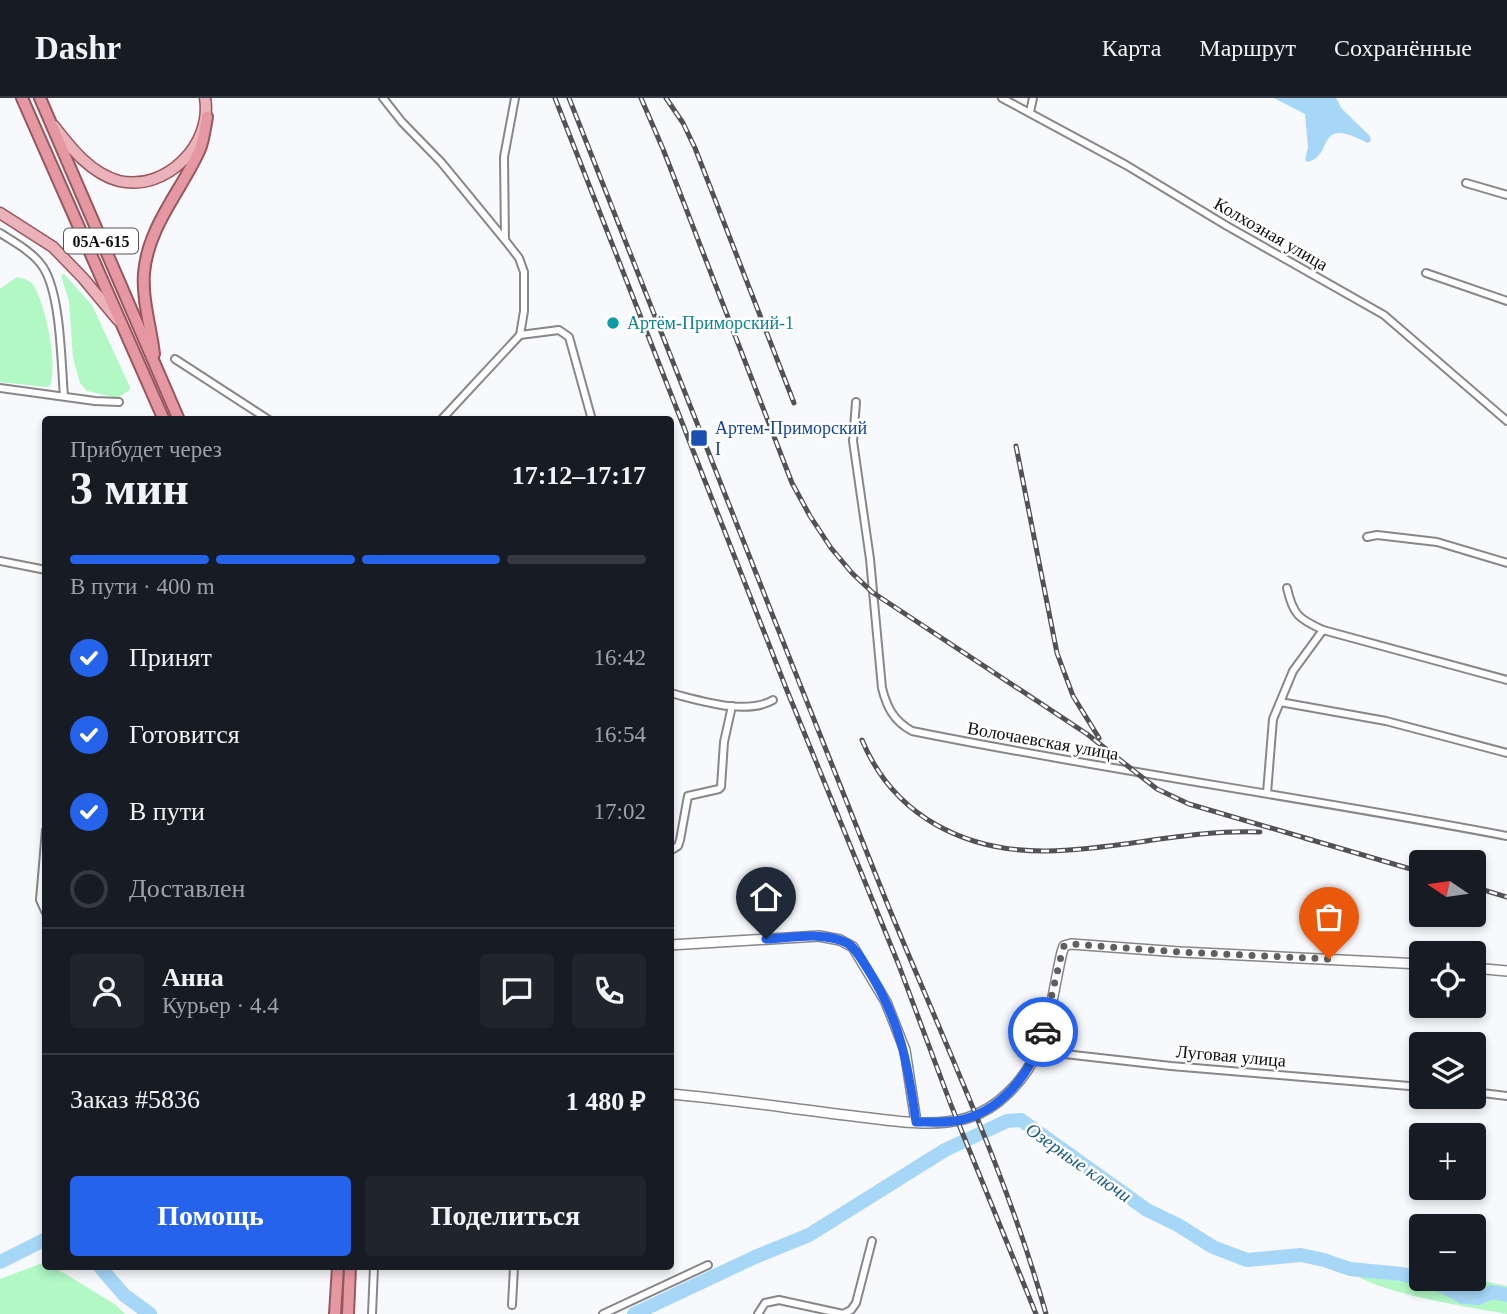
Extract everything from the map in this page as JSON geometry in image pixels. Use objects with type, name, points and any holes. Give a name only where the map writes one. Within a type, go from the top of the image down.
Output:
[{"type":"highway","name":"05А-615","points":[[22,98],[162,416]]},
{"type":"highway","name":"05А-615","points":[[40,98],[177,416]]},
{"type":"highway","points":[[155,364],[146,313],[144,272],[162,216],[201,146],[207,117]]},
{"type":"highway","points":[[335,1314],[338,1270]]},
{"type":"highway","points":[[348,1314],[350,1270]]},
{"type":"main road","points":[[48,117],[76,155],[102,174],[120,181],[144,182],[161,177],[178,166],[196,144],[207,117],[205,98]]},
{"type":"main road","points":[[0,213],[53,247],[121,323]]},
{"type":"main road","points":[[674,945],[820,936],[840,940],[853,947],[886,1002],[900,1035],[909,1067],[916,1122]]},
{"type":"main road","points":[[674,1094],[916,1122],[954,1121],[989,1108],[1019,1081],[1038,1051],[1062,952],[1064,946],[1071,944],[1409,963]]},
{"type":"main road","points":[[1486,969],[1507,971]]},
{"type":"street","points":[[383,98],[401,122],[441,162],[505,240],[519,258],[524,272],[524,311],[520,335],[445,416]]},
{"type":"street","points":[[505,240],[504,157],[515,98]]},
{"type":"street","name":"Колхозная улица","points":[[1002,98],[1126,165],[1384,315],[1507,421]]},
{"type":"street","points":[[1030,112],[1033,98]]},
{"type":"street","points":[[1466,183],[1507,195]]},
{"type":"street","points":[[0,233],[22,247],[43,266],[53,292],[64,396]]},
{"type":"street","points":[[1426,273],[1507,301]]},
{"type":"street","points":[[520,335],[559,330],[569,337],[591,416]]},
{"type":"street","points":[[174,359],[263,416]]},
{"type":"street","points":[[0,387],[119,402]]},
{"type":"street","name":"Волочаевская улица","points":[[856,402],[853,441],[870,559],[882,688],[886,703],[899,722],[912,731],[1507,836]]},
{"type":"street","points":[[1367,537],[1377,535],[1437,542],[1507,563]]},
{"type":"street","points":[[0,561],[42,569]]},
{"type":"street","points":[[1287,588],[1290,601],[1300,618],[1323,630],[1507,680]]},
{"type":"street","points":[[1267,793],[1273,719],[1293,671],[1323,630]]},
{"type":"street","points":[[674,694],[732,706],[765,705],[773,700]]},
{"type":"street","points":[[1280,702],[1386,721],[1507,753]]},
{"type":"street","points":[[674,849],[680,840],[688,796],[721,787],[724,742],[732,706]]},
{"type":"street","points":[[42,877],[42,904]]},
{"type":"street","name":"Луговая улица","points":[[1038,1051],[1171,1066],[1409,1086]]},
{"type":"street","points":[[1486,1093],[1507,1096]]},
{"type":"street","points":[[758,1314],[765,1303],[779,1300],[843,1314],[850,1310],[856,1303],[872,1241]]},
{"type":"street","points":[[603,1314],[708,1265]]},
{"type":"street","points":[[372,1314],[374,1270]]},
{"type":"street","points":[[512,1305],[514,1270]]},
{"type":"green space","points":[[64,274],[92,305],[130,387],[130,390],[117,398],[87,391],[80,383],[73,358],[69,301],[61,276]]},
{"type":"green space","points":[[17,277],[28,280],[34,286],[43,309],[52,351],[50,386],[0,382],[0,289]]},
{"type":"green space","points":[[42,1263],[42,1270],[59,1270],[116,1305],[125,1314],[0,1314],[0,1279]]},
{"type":"green space","points":[[1357,1265],[1409,1271],[1409,1291],[1486,1291],[1486,1282],[1507,1286],[1507,1314],[1426,1299],[1383,1287],[1352,1273],[1352,1267]]},
{"type":"water","points":[[1274,98],[1336,98],[1342,109],[1370,136],[1371,141],[1367,143],[1339,133],[1332,135],[1321,153],[1307,162],[1305,114]]},
{"type":"waterway","name":"Озерные ключи","points":[[634,1314],[755,1257],[809,1235],[945,1150],[1007,1121],[1021,1120],[1147,1210],[1213,1247],[1247,1260],[1301,1255],[1350,1269],[1402,1274],[1443,1286],[1462,1297],[1479,1298],[1492,1292],[1507,1295]]},
{"type":"waterway","name":"Озерные ключи","points":[[0,1262],[42,1241]]},
{"type":"waterway","name":"Озерные ключи","points":[[103,1270],[124,1295],[150,1314]]},
{"type":"railway","points":[[555,98],[786,688],[1036,1314]]},
{"type":"railway","points":[[569,98],[885,898],[972,1104],[1012,1208],[1046,1314]]},
{"type":"railway","points":[[641,98],[792,483],[831,548],[852,573],[872,592],[1087,734],[1157,789],[1189,804],[1312,840]]},
{"type":"railway","points":[[666,98],[683,123],[695,148],[794,403]]},
{"type":"railway","points":[[1016,446],[1057,653],[1073,696],[1099,738]]},
{"type":"railway","points":[[862,740],[876,767],[893,790],[913,809],[936,825],[961,837],[988,845],[1017,850],[1074,850],[1180,836],[1260,832]]},
{"type":"railway","points":[[1305,838],[1409,868]]},
{"type":"railway","points":[[1486,891],[1507,897]]},
{"type":"way so far","points":[[1043,1032],[1062,952],[1064,946],[1071,944],[1329,959]]},
{"type":"place","name":"Артём-Приморский-1","points":[[613,323]]},
{"type":"place","name":"Артем-Приморский I","points":[[699,438]]},
{"type":"route","points":[[766,939],[820,936],[840,940],[853,947],[870,972],[900,1035],[909,1067],[916,1122],[954,1121],[989,1108],[1019,1081],[1038,1051],[1043,1032]]}]
